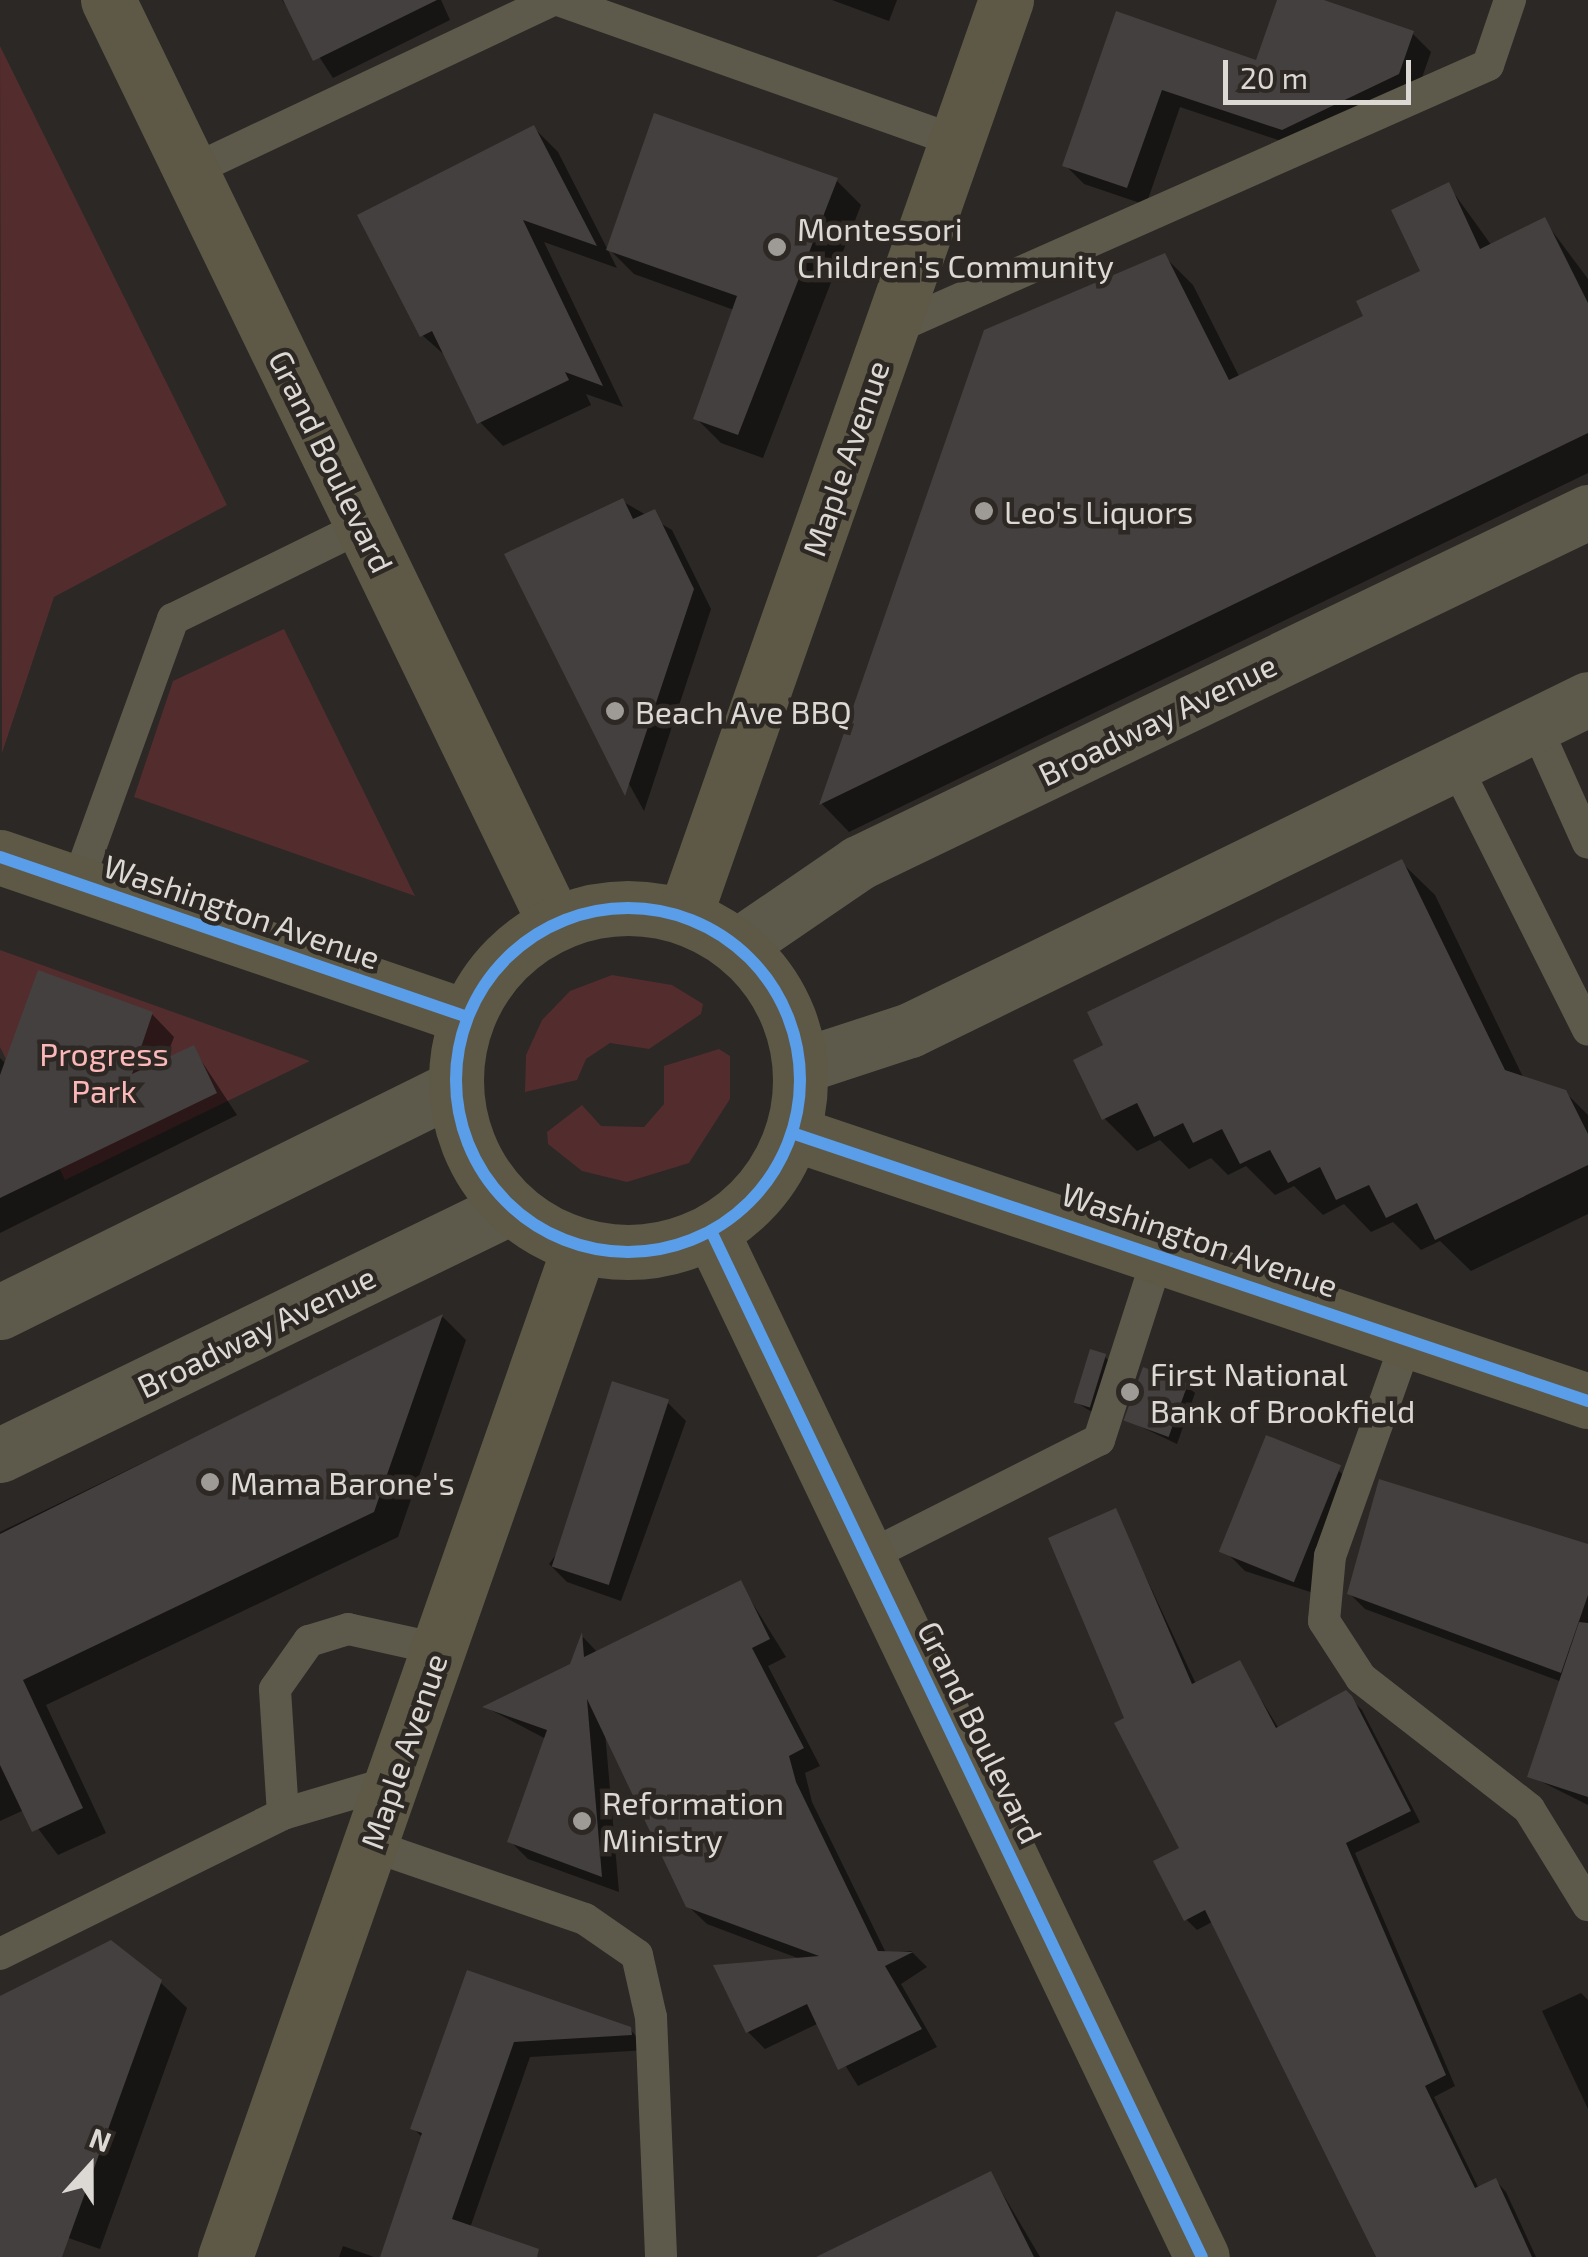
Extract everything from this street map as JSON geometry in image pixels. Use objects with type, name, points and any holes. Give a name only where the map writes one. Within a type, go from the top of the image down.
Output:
[{"type":"street","name":"Grand Boulevard","points":[[108,0],[555,923]]},
{"type":"street","name":"Maple Avenue","points":[[684,917],[1006,0]]},
{"type":"street","name":"Broadway Avenue","points":[[738,946],[858,863],[1588,512]]},
{"type":"street","points":[[800,1066],[910,1030],[1588,699]]},
{"type":"street","name":"Washington Avenue","points":[[0,858],[466,1017]]},
{"type":"street","points":[[626,908],[684,917],[738,946],[790,1021],[800,1066],[792,1134],[774,1172],[711,1231],[624,1252],[580,1246],[511,1207],[462,1131],[455,1087],[466,1017],[518,946],[555,923],[626,908]]},
{"type":"street","points":[[0,1312],[455,1087]]},
{"type":"street","name":"Washington Avenue","points":[[792,1134],[1159,1253],[1588,1402]]},
{"type":"street","name":"Broadway Avenue","points":[[0,1455],[511,1207]]},
{"type":"street","name":"Grand Boulevard","points":[[711,1231],[1202,2257]]},
{"type":"street","name":"Maple Avenue","points":[[225,2257],[580,1246]]},
{"type":"lane","points":[[191,171],[556,0],[956,141]]},
{"type":"lane","points":[[890,330],[1488,65],[1510,0]]},
{"type":"lane","points":[[77,884],[173,619],[363,526]]},
{"type":"lane","points":[[1534,725],[1588,843]]},
{"type":"lane","points":[[1455,764],[1588,1030]]},
{"type":"lane","points":[[868,1557],[1099,1440],[1159,1253]]},
{"type":"lane","points":[[1407,1340],[1330,1556],[1324,1620],[1361,1678],[1529,1808],[1588,1905]]},
{"type":"lane","points":[[283,1814],[275,1689],[309,1641],[348,1629],[438,1649]]},
{"type":"lane","points":[[0,1954],[283,1814],[392,1782]]},
{"type":"lane","points":[[370,1845],[585,1919],[637,1956],[652,2017],[661,2257]]},
{"type":"green space","points":[[0,46],[227,505],[54,597],[2,753]]},
{"type":"green space","points":[[284,629],[415,896],[134,797],[173,681]]},
{"type":"green space","name":"Progress Park","points":[[0,950],[310,1061],[65,1180],[0,1047]]},
{"type":"green space","points":[[612,975],[672,985],[703,1004],[701,1014],[649,1049],[610,1043],[586,1059],[577,1080],[525,1092],[526,1055],[542,1020],[570,991]]},
{"type":"green space","points":[[719,1049],[730,1056],[730,1099],[689,1163],[627,1182],[582,1171],[548,1144],[547,1132],[582,1105],[601,1126],[644,1127],[664,1104],[664,1066]]},
{"type":"building","points":[[283,0],[437,0],[313,61]]},
{"type":"building","points":[[1277,0],[1324,0],[1414,31],[1399,74],[1282,130],[1162,90],[1127,188],[1062,166],[1116,11],[1256,60]]},
{"type":"building","points":[[654,113],[838,178],[738,435],[693,419],[737,296],[606,250]]},
{"type":"building","points":[[534,125],[597,246],[523,220],[603,386],[565,372],[569,380],[477,424],[432,331],[420,337],[357,215]]},
{"type":"building","points":[[1449,182],[1480,249],[1545,217],[1588,303],[1588,433],[819,805],[984,330],[1165,253],[1229,380],[1363,316],[1356,301],[1420,271],[1391,210]]},
{"type":"building","points":[[623,498],[633,519],[655,509],[694,589],[625,796],[504,554]]},
{"type":"building","points":[[1402,859],[1505,1070],[1566,1090],[1588,1134],[1588,1165],[1435,1240],[1417,1203],[1386,1218],[1369,1185],[1336,1200],[1320,1167],[1288,1183],[1270,1150],[1240,1164],[1222,1129],[1193,1143],[1183,1123],[1154,1137],[1137,1103],[1102,1120],[1073,1060],[1103,1045],[1087,1012]]},
{"type":"building","name":"Progress Park","points":[[38,970],[153,1012],[132,1074],[194,1045],[217,1093],[0,1198],[0,1075]]},
{"type":"building","points":[[443,1314],[374,1512],[23,1680],[83,1808],[32,1832],[0,1765],[0,1534]]},
{"type":"building","points":[[1090,1349],[1106,1354],[1090,1408],[1074,1403]]},
{"type":"building","points":[[1143,1367],[1188,1383],[1169,1437],[1124,1421]]},
{"type":"building","points":[[612,1381],[669,1400],[609,1585],[552,1566]]},
{"type":"building","points":[[1266,1435],[1341,1465],[1294,1582],[1219,1552]]},
{"type":"building","points":[[1379,1479],[1588,1544],[1588,1595],[1561,1673],[1347,1594]]},
{"type":"building","points":[[1116,1508],[1192,1684],[1240,1660],[1276,1728],[1346,1690],[1352,1696],[1411,1811],[1346,1843],[1446,2075],[1425,2086],[1475,2188],[1496,2178],[1532,2257],[1376,2257],[1205,1910],[1184,1921],[1153,1861],[1179,1848],[1114,1723],[1124,1718],[1048,1538]]},
{"type":"building","points":[[741,1580],[770,1639],[752,1648],[804,1748],[789,1756],[796,1782],[878,1951],[913,1952],[885,1966],[922,2029],[838,2070],[807,2004],[746,2033],[713,1965],[819,1956],[686,1907],[587,1699],[602,1877],[507,1842],[547,1730],[482,1707],[570,1664],[582,1632],[584,1657]]},
{"type":"building","points":[[1579,1622],[1588,1623],[1588,1797],[1527,1777]]},
{"type":"building","points":[[111,1940],[162,1980],[62,2257],[0,2257],[0,1996]]},
{"type":"building","points":[[467,1970],[631,2027],[632,2035],[514,2042],[452,2219],[539,2249],[537,2257],[380,2257],[422,2133],[410,2129]]},
{"type":"building","points":[[991,2171],[1034,2257],[816,2257]]},
{"type":"cycle path","points":[[0,857],[466,1017]]},
{"type":"cycle path","points":[[628,908],[662,911],[709,928],[737,947],[761,971],[787,1014],[797,1046],[800,1080],[797,1114],[780,1161],[761,1189],[737,1213],[694,1239],[662,1249],[628,1252],[594,1249],[547,1232],[519,1213],[495,1189],[469,1146],[459,1114],[456,1080],[459,1046],[476,999],[495,971],[519,947],[562,921],[594,911],[628,908]]},
{"type":"cycle path","points":[[792,1133],[1588,1401]]},
{"type":"cycle path","points":[[711,1231],[1202,2257]]},
{"type":"place","name":"Montessori Children's Community","points":[[777,247]]},
{"type":"place","name":"Leo's Liquors","points":[[984,511]]},
{"type":"place","name":"Beach Ave BBQ","points":[[615,711]]},
{"type":"place","name":"First National Bank of Brookfield","points":[[1130,1392]]},
{"type":"place","name":"Mama Barone's","points":[[210,1482]]},
{"type":"place","name":"Reformation Ministry","points":[[582,1821]]}]
